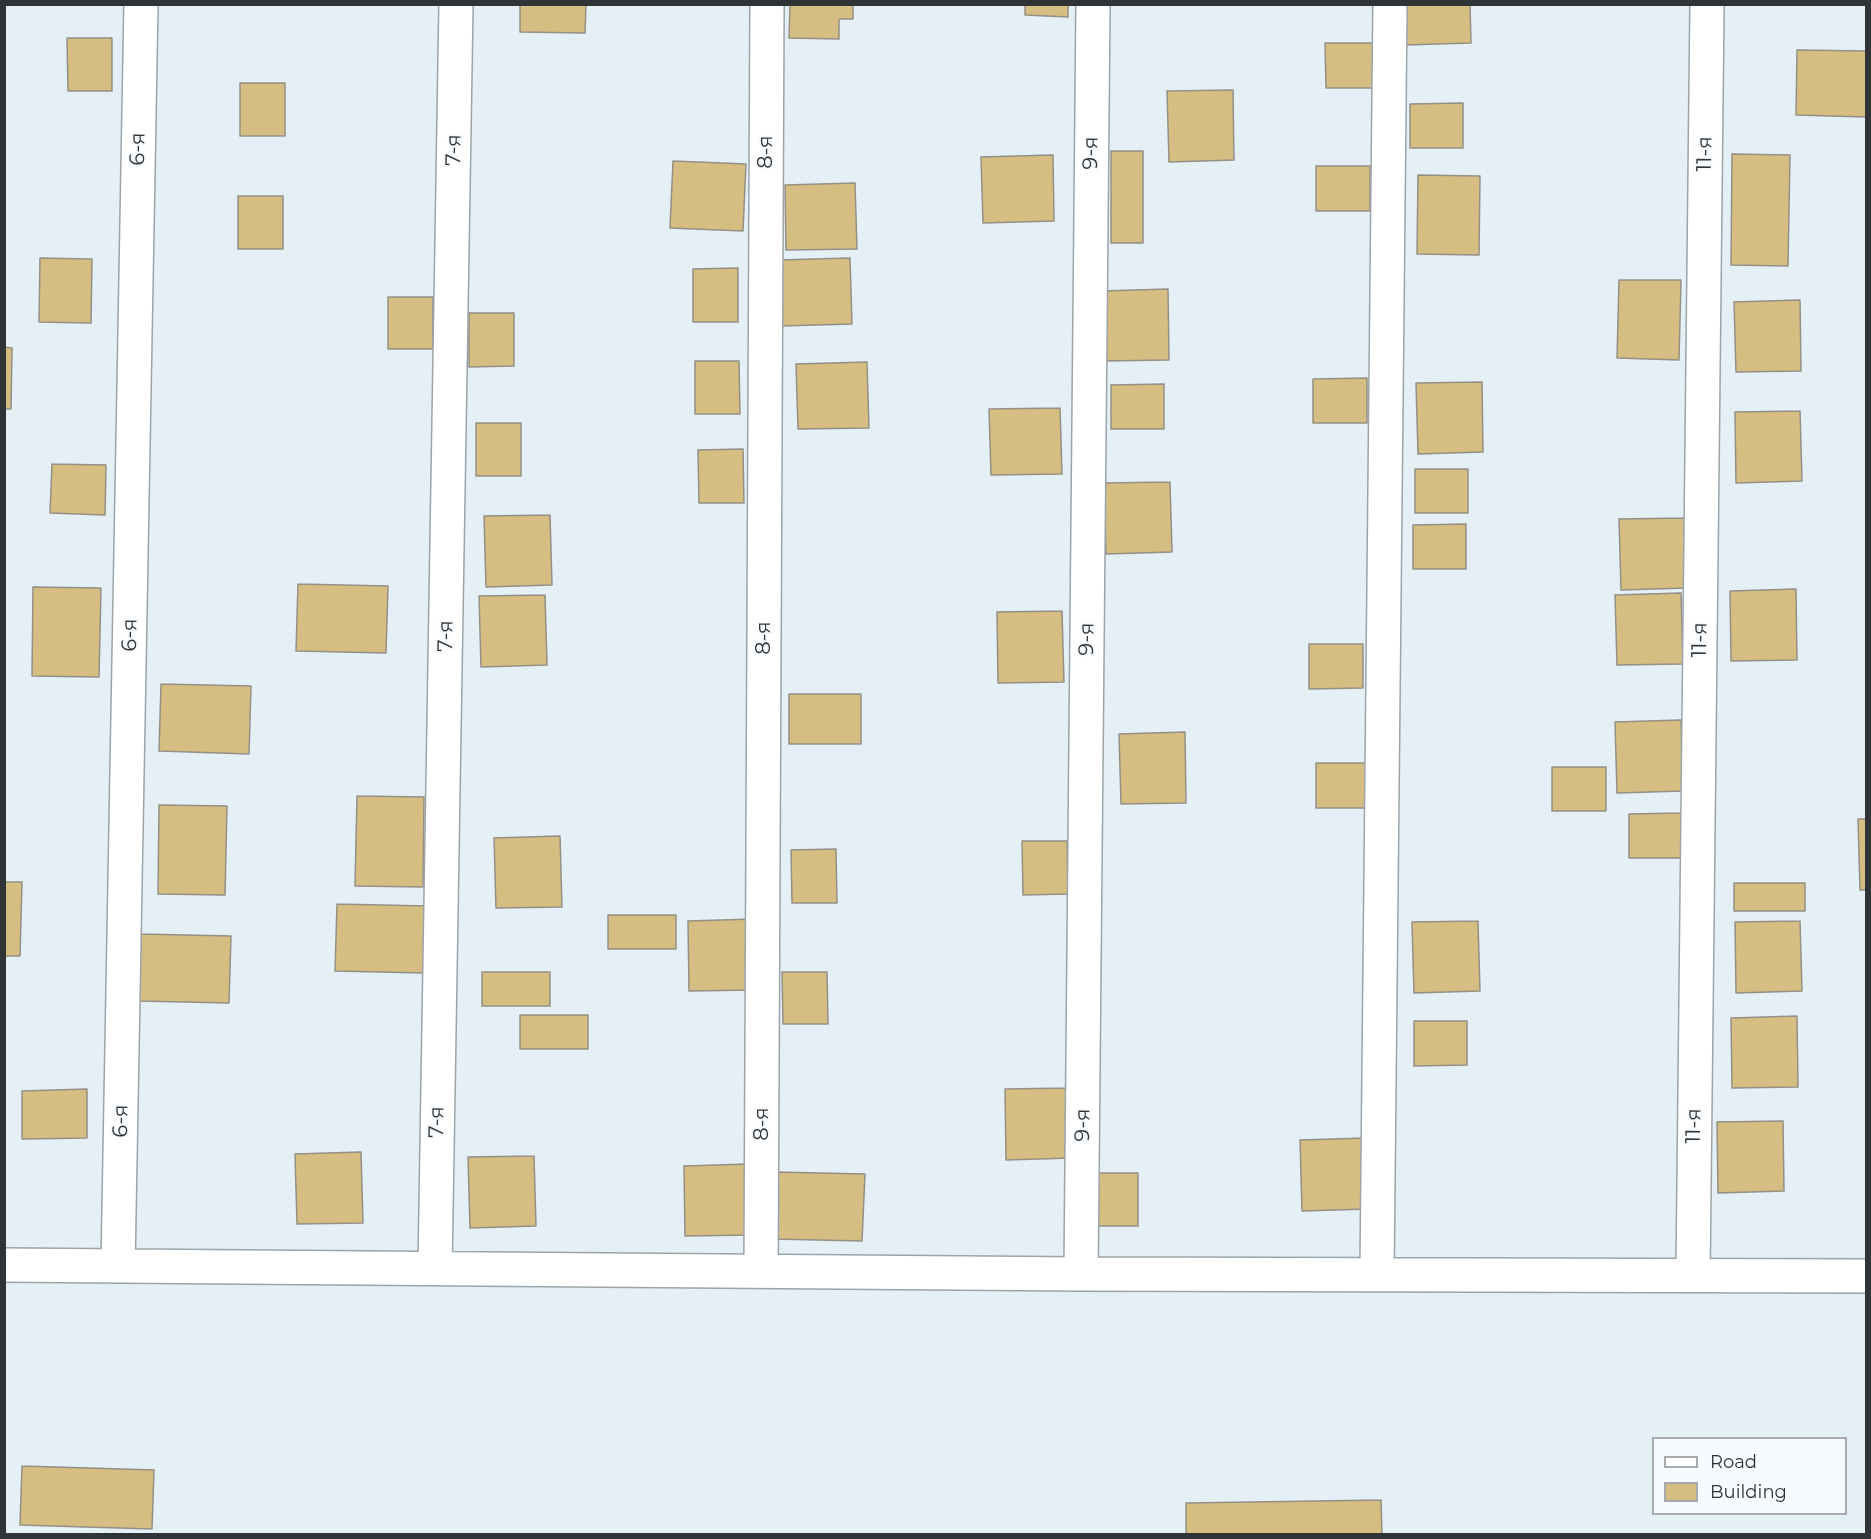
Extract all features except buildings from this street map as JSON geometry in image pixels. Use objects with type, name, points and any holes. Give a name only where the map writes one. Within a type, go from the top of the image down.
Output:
[{"type":"street","name":"6-я","points":[[118,1266],[141,4]]},
{"type":"street","name":"7-я","points":[[435,1268],[456,4]]},
{"type":"street","name":"8-я","points":[[761,1271],[767,4]]},
{"type":"street","name":"9-я","points":[[1081,1274],[1092,4]]},
{"type":"street","points":[[1377,1273],[1390,4]]},
{"type":"street","name":"11-я","points":[[1693,1275],[1707,4]]},
{"type":"street","points":[[4,1265],[1081,1274],[1866,1276]]}]
